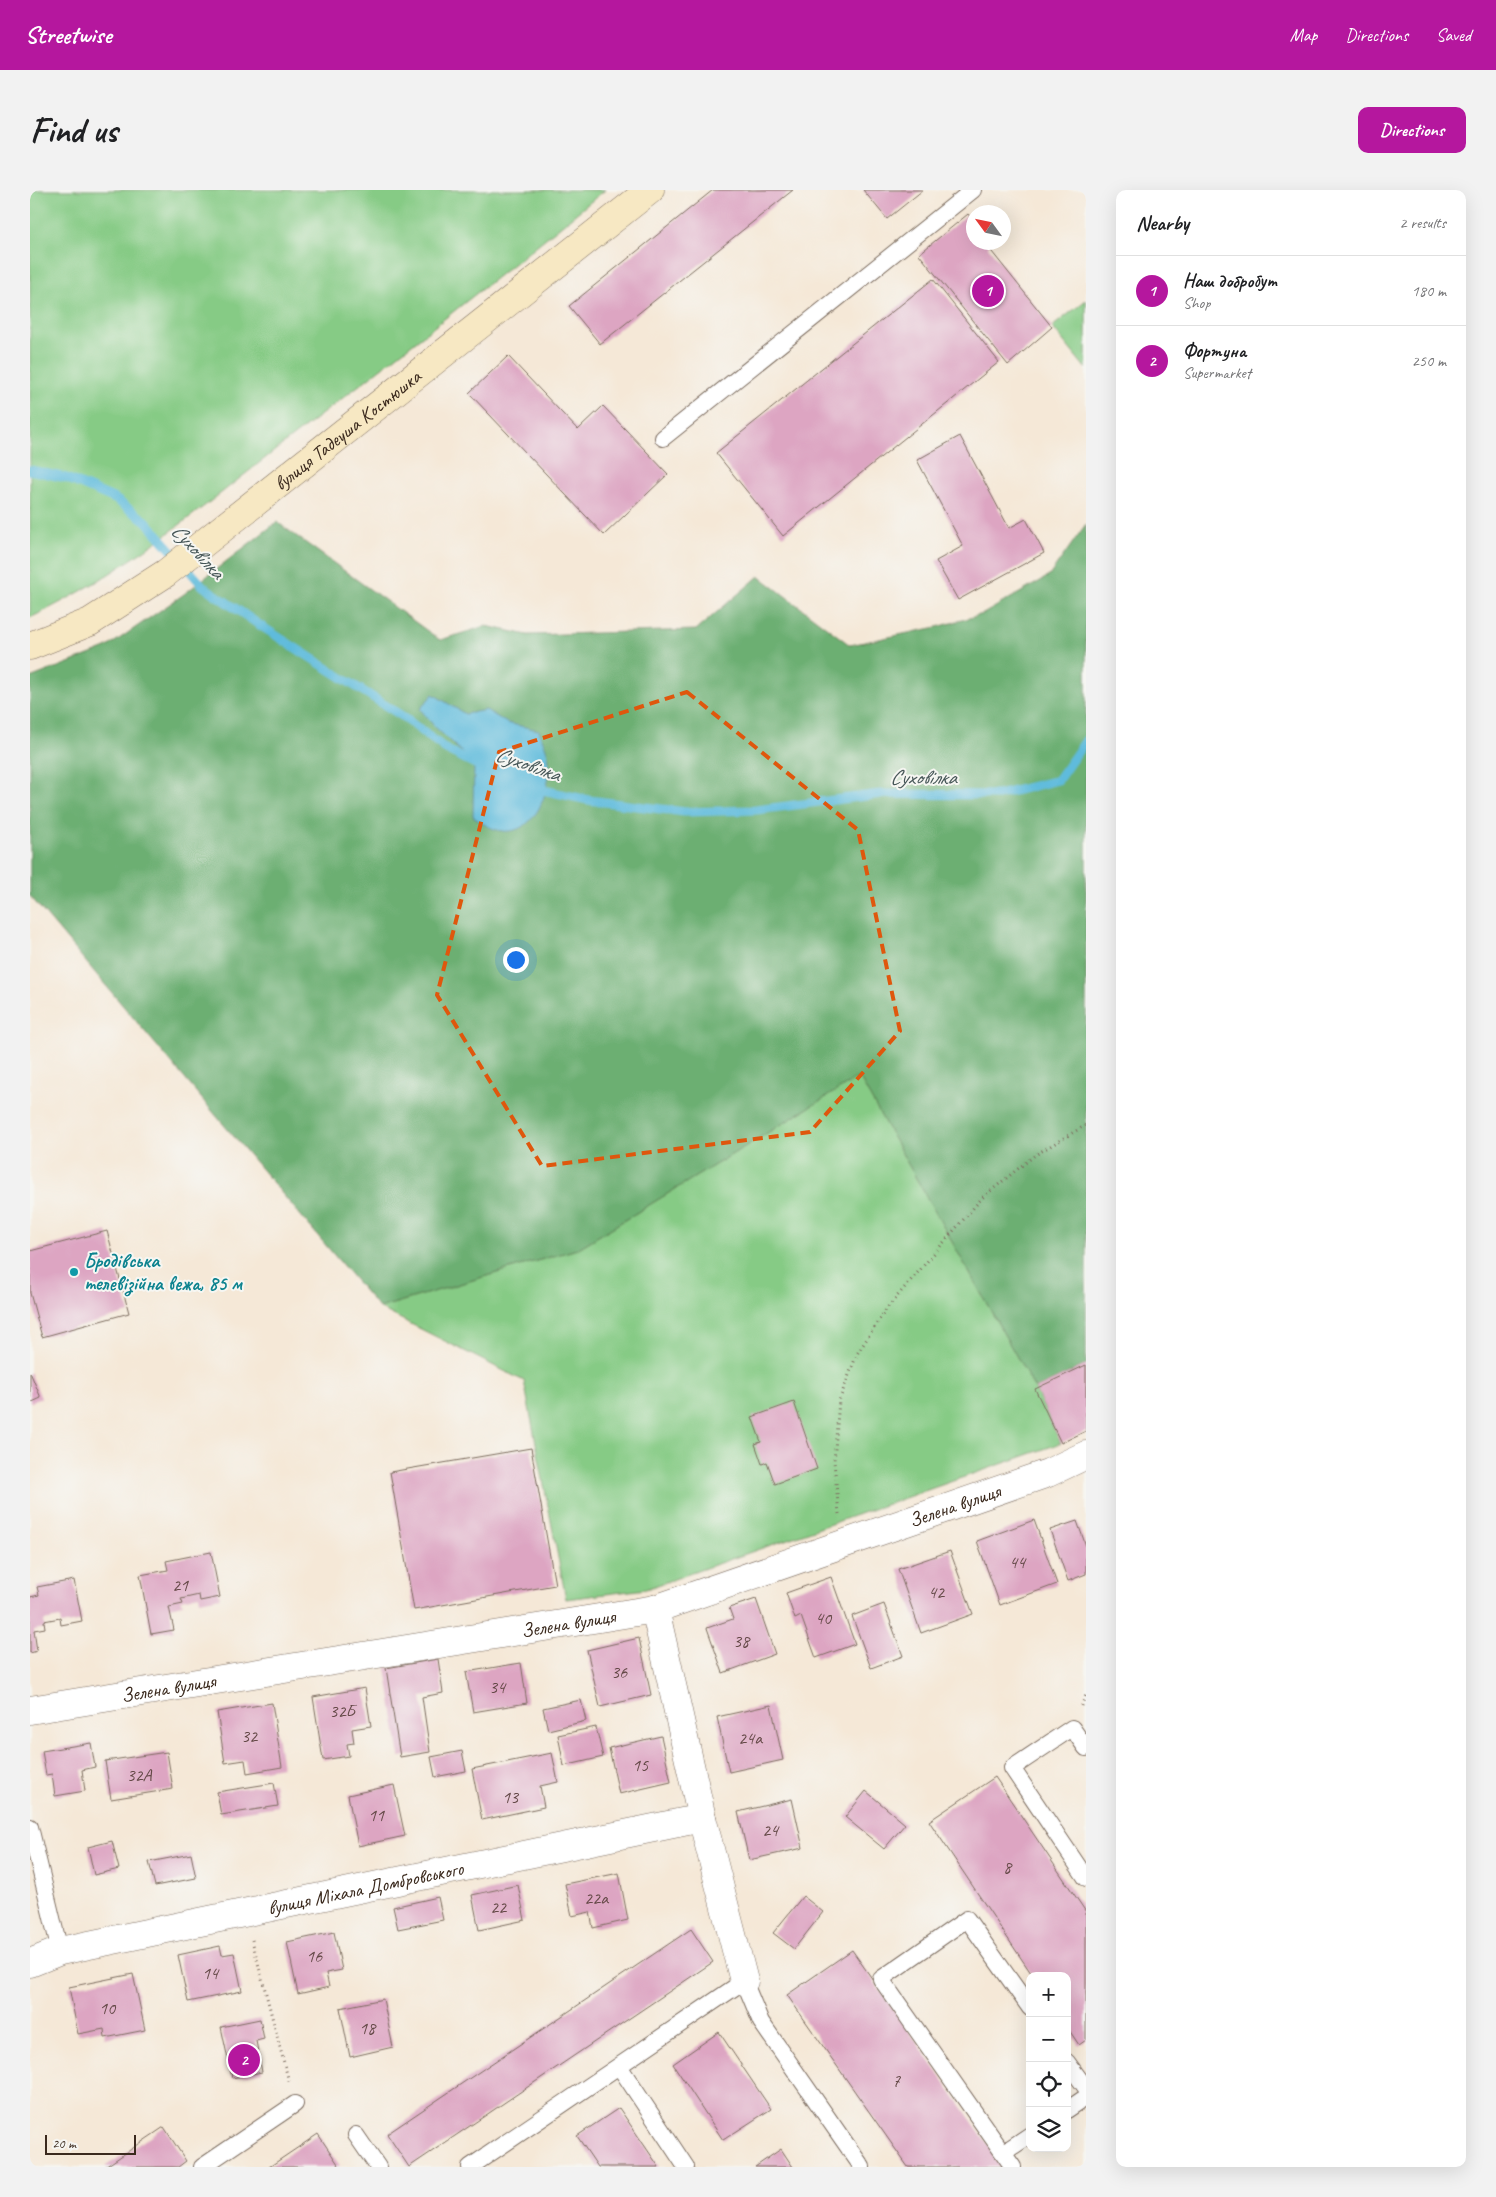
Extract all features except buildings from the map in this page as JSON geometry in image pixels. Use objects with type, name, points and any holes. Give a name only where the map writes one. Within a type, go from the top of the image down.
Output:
[{"type":"street","name":"вулиця Тадеуша Костюшка","points":[[30,646],[90,622],[166,573],[209,542],[650,190]]},
{"type":"street","name":"Зелена вулиця","points":[[30,1710],[655,1609],[1048,1473],[1086,1455]]},
{"type":"street","points":[[655,1609],[702,1818],[744,1981]]},
{"type":"street","name":"вулиця Міхала Домбровського","points":[[30,1963],[60,1951],[702,1818]]},
{"type":"lane","points":[[663,438],[973,190]]},
{"type":"lane","points":[[1086,1748],[1072,1728],[1012,1768],[1086,1878]]},
{"type":"lane","points":[[30,1827],[60,1951]]},
{"type":"lane","points":[[1013,2167],[881,1979],[967,1919],[1026,2002]]},
{"type":"lane","points":[[470,2167],[744,1981],[761,2022],[862,2167]]},
{"type":"lane","points":[[619,2066],[686,2167]]},
{"type":"lane","points":[[1071,2067],[1086,2088]]},
{"type":"lane","points":[[1071,2107],[1086,2098]]},
{"type":"lane","points":[[202,2167],[295,2104]]},
{"type":"lane","points":[[356,2135],[378,2167]]},
{"type":"lane","points":[[1003,2153],[1026,2138]]},
{"type":"path","points":[[843,1544],[834,1462],[839,1401],[857,1354],[887,1308],[982,1198],[1034,1155],[1086,1125]]},
{"type":"path","points":[[245,1912],[295,2104]]},
{"type":"highlighted area","points":[[687,692],[858,830],[900,1031],[810,1132],[542,1166],[437,995],[499,752]]},
{"type":"green space","points":[[30,190],[605,190],[445,319],[192,516],[130,561],[64,601],[30,618]]},
{"type":"green space","points":[[1086,300],[1086,369],[1052,327]]},
{"type":"green space","points":[[277,522],[440,640],[486,626],[528,635],[696,630],[759,576],[850,645],[937,627],[983,614],[1049,576],[1086,524],[1086,1365],[1035,1389],[859,1077],[577,1249],[379,1308],[30,896],[30,678],[106,648],[184,594]]},
{"type":"green space","points":[[859,1077],[1035,1389],[1061,1443],[646,1589],[566,1599],[524,1381],[379,1308],[577,1249]]},
{"type":"water","points":[[433,694],[465,714],[486,710],[507,723],[539,730],[549,759],[548,780],[538,811],[529,822],[518,829],[504,831],[490,827],[473,816],[474,764],[434,726],[420,709]]},
{"type":"waterway","name":"Суховілка","points":[[30,470],[66,478],[115,499],[146,521],[203,586],[258,624],[402,716],[447,750],[481,767]]},
{"type":"waterway","name":"Суховілка","points":[[534,788],[588,800],[685,812],[756,810],[881,794],[998,795],[1058,780],[1086,740]]},
{"type":"place","name":"Наш добробут","points":[[988,291]]},
{"type":"place","name":"Бродівська телевізійна вежа, 85 м","points":[[74,1272]]},
{"type":"place","name":"Фортуна","points":[[244,2060]]}]
